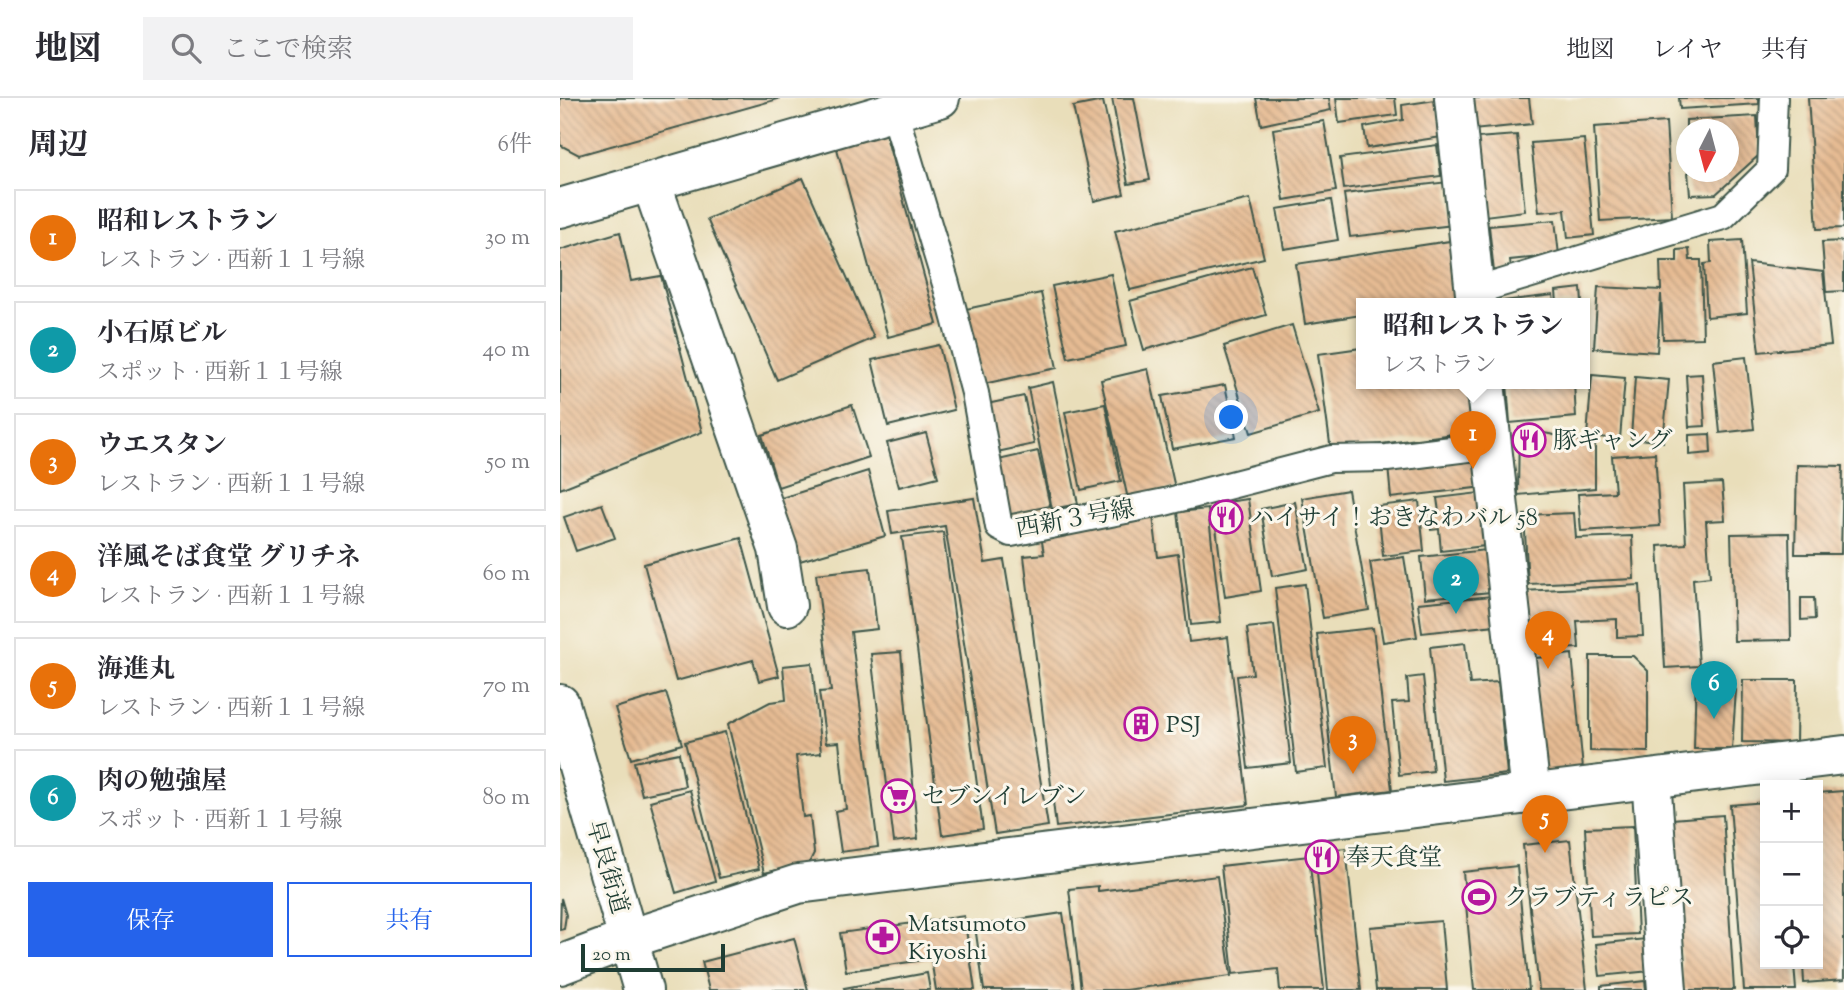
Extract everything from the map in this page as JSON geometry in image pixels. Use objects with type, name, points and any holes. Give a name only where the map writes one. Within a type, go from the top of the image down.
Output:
[{"type":"street","points":[[560,208],[884,108],[940,98]]},
{"type":"street","points":[[1454,98],[1476,297]]},
{"type":"street","points":[[651,182],[778,549],[787,606]]},
{"type":"street","points":[[1486,389],[1531,794]]},
{"type":"street","name":"早良街道","points":[[560,704],[643,990]]},
{"type":"street","points":[[560,965],[628,939],[798,884],[1844,755]]},
{"type":"street","points":[[1651,779],[1667,990]]},
{"type":"lane","points":[[1476,297],[1723,216],[1771,169],[1774,98]]},
{"type":"lane","name":"西新３号線","points":[[884,108],[946,284],[975,393],[999,527],[1011,533],[1152,504],[1331,459],[1387,458],[1492,445]]},
{"type":"building","points":[[560,98],[778,99],[579,155],[560,145]]},
{"type":"building","points":[[1112,98],[1134,98],[1150,180],[1128,184]]},
{"type":"building","points":[[1256,98],[1329,98],[1331,110],[1261,125]]},
{"type":"building","points":[[1336,98],[1395,98],[1397,115],[1339,123]]},
{"type":"building","points":[[1470,98],[1529,98],[1532,124],[1473,130]]},
{"type":"building","points":[[1679,98],[1759,98],[1759,104],[1680,109]]},
{"type":"building","points":[[1808,98],[1844,98],[1844,228],[1817,229]]},
{"type":"building","points":[[1436,100],[1442,137],[1367,148],[1364,127],[1403,120],[1402,105]]},
{"type":"building","points":[[1103,101],[1124,194],[1094,201],[1073,107]]},
{"type":"building","points":[[1757,116],[1759,155],[1739,173],[1739,119],[1704,119]]},
{"type":"building","points":[[1324,121],[1336,191],[1284,200],[1273,129]]},
{"type":"building","points":[[1666,122],[1672,217],[1600,221],[1594,127]]},
{"type":"building","points":[[885,132],[937,324],[888,337],[836,145]]},
{"type":"building","points":[[1517,135],[1525,211],[1485,216],[1477,138]]},
{"type":"building","points":[[1584,139],[1594,235],[1568,238],[1565,210],[1539,212],[1531,143]]},
{"type":"building","points":[[1437,145],[1441,176],[1344,189],[1340,158]]},
{"type":"building","points":[[803,178],[874,338],[777,380],[707,219]]},
{"type":"building","points":[[1448,182],[1453,225],[1350,237],[1344,194]]},
{"type":"building","points":[[1689,182],[1729,182],[1716,194],[1690,195]]},
{"type":"building","points":[[1250,199],[1264,258],[1130,290],[1115,231]]},
{"type":"building","points":[[1331,200],[1338,240],[1284,249],[1277,209]]},
{"type":"building","points":[[1555,220],[1559,255],[1510,260],[1511,270],[1494,272],[1489,226]]},
{"type":"building","points":[[620,232],[631,281],[661,276],[702,432],[560,489],[560,250]]},
{"type":"building","points":[[1742,240],[1747,313],[1707,317],[1704,264],[1711,263],[1710,242]]},
{"type":"building","points":[[1450,241],[1459,298],[1356,298],[1356,316],[1305,324],[1296,264]]},
{"type":"building","points":[[1844,241],[1844,291],[1826,292],[1822,242]]},
{"type":"building","points":[[1689,249],[1690,260],[1701,260],[1703,338],[1663,339],[1661,294],[1657,352],[1594,348],[1598,287],[1661,290],[1660,261],[1677,261],[1677,250]]},
{"type":"building","points":[[1749,263],[1823,272],[1831,345],[1759,352]]},
{"type":"building","points":[[1252,267],[1266,315],[1144,350],[1130,301]]},
{"type":"building","points":[[1111,274],[1126,346],[1068,358],[1052,286]]},
{"type":"building","points":[[1581,288],[1582,298],[1557,298],[1556,291]]},
{"type":"building","points":[[1041,293],[1057,368],[983,384],[966,309]]},
{"type":"building","points":[[1553,295],[1553,298],[1528,298]]},
{"type":"building","points":[[1292,325],[1319,413],[1251,433],[1224,346]]},
{"type":"building","points":[[939,345],[954,410],[888,426],[872,360]]},
{"type":"building","points":[[1356,349],[1356,389],[1468,389],[1474,431],[1331,451],[1318,354]]},
{"type":"building","points":[[1746,357],[1754,429],[1720,433],[1713,361]]},
{"type":"building","points":[[1148,369],[1175,488],[1128,499],[1101,380]]},
{"type":"building","points":[[1702,374],[1705,426],[1689,427],[1686,375]]},
{"type":"building","points":[[1592,375],[1625,378],[1620,439],[1587,436]]},
{"type":"building","points":[[1635,377],[1669,380],[1663,442],[1631,438]]},
{"type":"building","points":[[1053,382],[1078,504],[1052,509],[1028,388]]},
{"type":"building","points":[[1225,385],[1236,437],[1172,449],[1162,396]]},
{"type":"building","points":[[1507,389],[1574,389],[1576,417],[1510,423]]},
{"type":"building","points":[[1024,396],[1034,444],[997,452],[987,404]]},
{"type":"building","points":[[1105,404],[1121,481],[1081,490],[1065,412]]},
{"type":"building","points":[[852,405],[869,457],[778,487],[762,435]]},
{"type":"building","points":[[1519,428],[1595,443],[1595,488],[1518,495]]},
{"type":"building","points":[[926,433],[938,477],[899,487],[887,443]]},
{"type":"building","points":[[1710,434],[1711,453],[1689,455],[1689,435]]},
{"type":"building","points":[[1038,451],[1050,506],[1006,515],[994,461]]},
{"type":"building","points":[[1655,453],[1660,526],[1581,531],[1578,494],[1615,492],[1612,456]]},
{"type":"building","points":[[1480,457],[1483,487],[1391,498],[1388,466]]},
{"type":"building","points":[[1797,465],[1843,466],[1841,554],[1795,554]]},
{"type":"building","points":[[868,471],[885,536],[793,563],[775,500]]},
{"type":"building","points":[[1722,483],[1725,520],[1706,521],[1710,577],[1693,579],[1699,666],[1665,668],[1658,546],[1686,544],[1683,485]]},
{"type":"building","points":[[1348,490],[1369,610],[1323,618],[1302,498]]},
{"type":"building","points":[[1479,493],[1485,546],[1441,551],[1439,529],[1431,530],[1430,514],[1439,512],[1437,498]]},
{"type":"building","points":[[974,498],[985,563],[1004,560],[1048,826],[995,834],[945,526],[892,534],[888,511]]},
{"type":"building","points":[[1248,499],[1261,591],[1225,597],[1213,504]]},
{"type":"building","points":[[1419,501],[1424,551],[1383,556],[1378,506]]},
{"type":"building","points":[[1295,502],[1308,569],[1272,576],[1261,509]]},
{"type":"building","points":[[602,504],[615,538],[576,551],[564,517]]},
{"type":"building","points":[[1208,509],[1221,622],[1191,625],[1178,512]]},
{"type":"building","points":[[1574,513],[1576,538],[1632,536],[1634,579],[1528,584],[1524,515]]},
{"type":"building","name":"PSJ","points":[[1153,516],[1158,557],[1178,554],[1189,642],[1228,637],[1248,805],[1056,827],[1024,556],[1044,554],[1040,529]]},
{"type":"building","points":[[943,532],[983,829],[942,835],[902,537]]},
{"type":"building","points":[[1789,533],[1791,640],[1734,641],[1731,534]]},
{"type":"building","points":[[741,538],[779,676],[759,681],[753,660],[676,681],[644,564]]},
{"type":"building","points":[[1486,550],[1491,592],[1425,598],[1421,557]]},
{"type":"building","points":[[1404,557],[1417,637],[1383,642],[1370,562]]},
{"type":"building","points":[[870,568],[877,629],[851,632],[878,847],[841,852],[835,811],[846,809],[839,742],[826,743],[819,692],[831,691],[816,574]]},
{"type":"building","points":[[1305,584],[1327,768],[1296,772],[1275,588]]},
{"type":"building","points":[[1640,585],[1643,636],[1617,637],[1617,619],[1577,621],[1579,648],[1526,650],[1523,591]]},
{"type":"building","points":[[1492,596],[1495,625],[1422,633],[1418,603]]},
{"type":"building","points":[[1801,598],[1814,598],[1815,619],[1801,620]]},
{"type":"building","points":[[1274,625],[1291,763],[1248,768],[1237,676],[1253,674],[1247,628]]},
{"type":"building","points":[[1373,628],[1392,790],[1336,797],[1317,634]]},
{"type":"building","points":[[1465,643],[1470,684],[1498,682],[1507,774],[1443,781],[1430,647]]},
{"type":"building","points":[[901,652],[918,839],[894,842],[871,654]]},
{"type":"building","points":[[1572,654],[1583,769],[1538,773],[1527,659]]},
{"type":"building","points":[[1590,656],[1633,656],[1648,671],[1648,752],[1590,751]]},
{"type":"building","points":[[812,663],[821,753],[796,756],[803,817],[810,816],[814,853],[809,863],[764,873],[728,724],[770,702],[786,700],[783,666]]},
{"type":"building","points":[[1696,671],[1725,671],[1725,687],[1736,690],[1732,749],[1694,749]]},
{"type":"building","points":[[1423,676],[1433,771],[1399,775],[1392,703],[1409,702],[1407,678]]},
{"type":"building","points":[[1743,680],[1797,680],[1796,743],[1742,742]]},
{"type":"building","points":[[666,693],[682,744],[631,759],[615,708]]},
{"type":"building","points":[[725,732],[759,869],[719,878],[685,742]]},
{"type":"building","points":[[679,753],[685,786],[642,795],[634,762]]},
{"type":"building","points":[[690,790],[715,881],[676,893],[650,801]]},
{"type":"building","points":[[1843,791],[1844,980],[1804,983],[1803,969],[1823,969],[1823,793]]},
{"type":"building","points":[[1760,802],[1760,969],[1794,969],[1796,990],[1744,990],[1730,805]]},
{"type":"building","points":[[1723,815],[1734,990],[1683,990],[1672,819]]},
{"type":"building","points":[[1633,826],[1638,934],[1591,936],[1585,828]]},
{"type":"building","points":[[1570,840],[1587,990],[1539,990],[1523,845]]},
{"type":"building","points":[[1346,848],[1361,990],[1328,990],[1315,851]]},
{"type":"building","points":[[1309,856],[1324,990],[1280,990],[1278,969],[1233,974],[1221,866]]},
{"type":"building","points":[[1517,866],[1529,990],[1474,990],[1463,872]]},
{"type":"building","points":[[1217,876],[1231,976],[1125,990],[1081,990],[1069,889],[1098,886],[1098,891]]},
{"type":"building","points":[[561,898],[566,915],[564,929],[560,930]]},
{"type":"building","points":[[1063,913],[1074,990],[984,990],[975,926]]},
{"type":"building","points":[[964,916],[975,990],[936,990],[931,959],[846,971],[840,933]]},
{"type":"building","points":[[1441,921],[1447,990],[1376,990],[1370,927]]},
{"type":"building","points":[[794,938],[808,990],[709,990],[702,962]]},
{"type":"building","points":[[1646,939],[1650,971],[1600,976],[1596,944]]},
{"type":"building","points":[[927,973],[930,990],[844,988]]},
{"type":"building","points":[[1645,981],[1646,990],[1601,990],[1601,986]]},
{"type":"place","name":"豚ギャング","points":[[1529,440]]},
{"type":"place","name":"昭和レストラン","points":[[1473,469]]},
{"type":"place","name":"ハイサイ！おきなわバル 58","points":[[1226,517]]},
{"type":"place","name":"小石原ビル","points":[[1456,614]]},
{"type":"place","name":"洋風そば食堂 グリチネ","points":[[1548,669]]},
{"type":"place","name":"肉の勉強屋","points":[[1714,719]]},
{"type":"place","name":"PSJ","points":[[1141,724]]},
{"type":"place","name":"ウエスタン","points":[[1353,774]]},
{"type":"place","name":"セブンイレブン","points":[[898,796]]},
{"type":"place","name":"海進丸","points":[[1545,853]]},
{"type":"place","name":"奉天食堂","points":[[1322,857]]},
{"type":"place","name":"クラブティラピス","points":[[1479,897]]},
{"type":"place","name":"Matsumoto Kiyoshi","points":[[883,937]]}]
